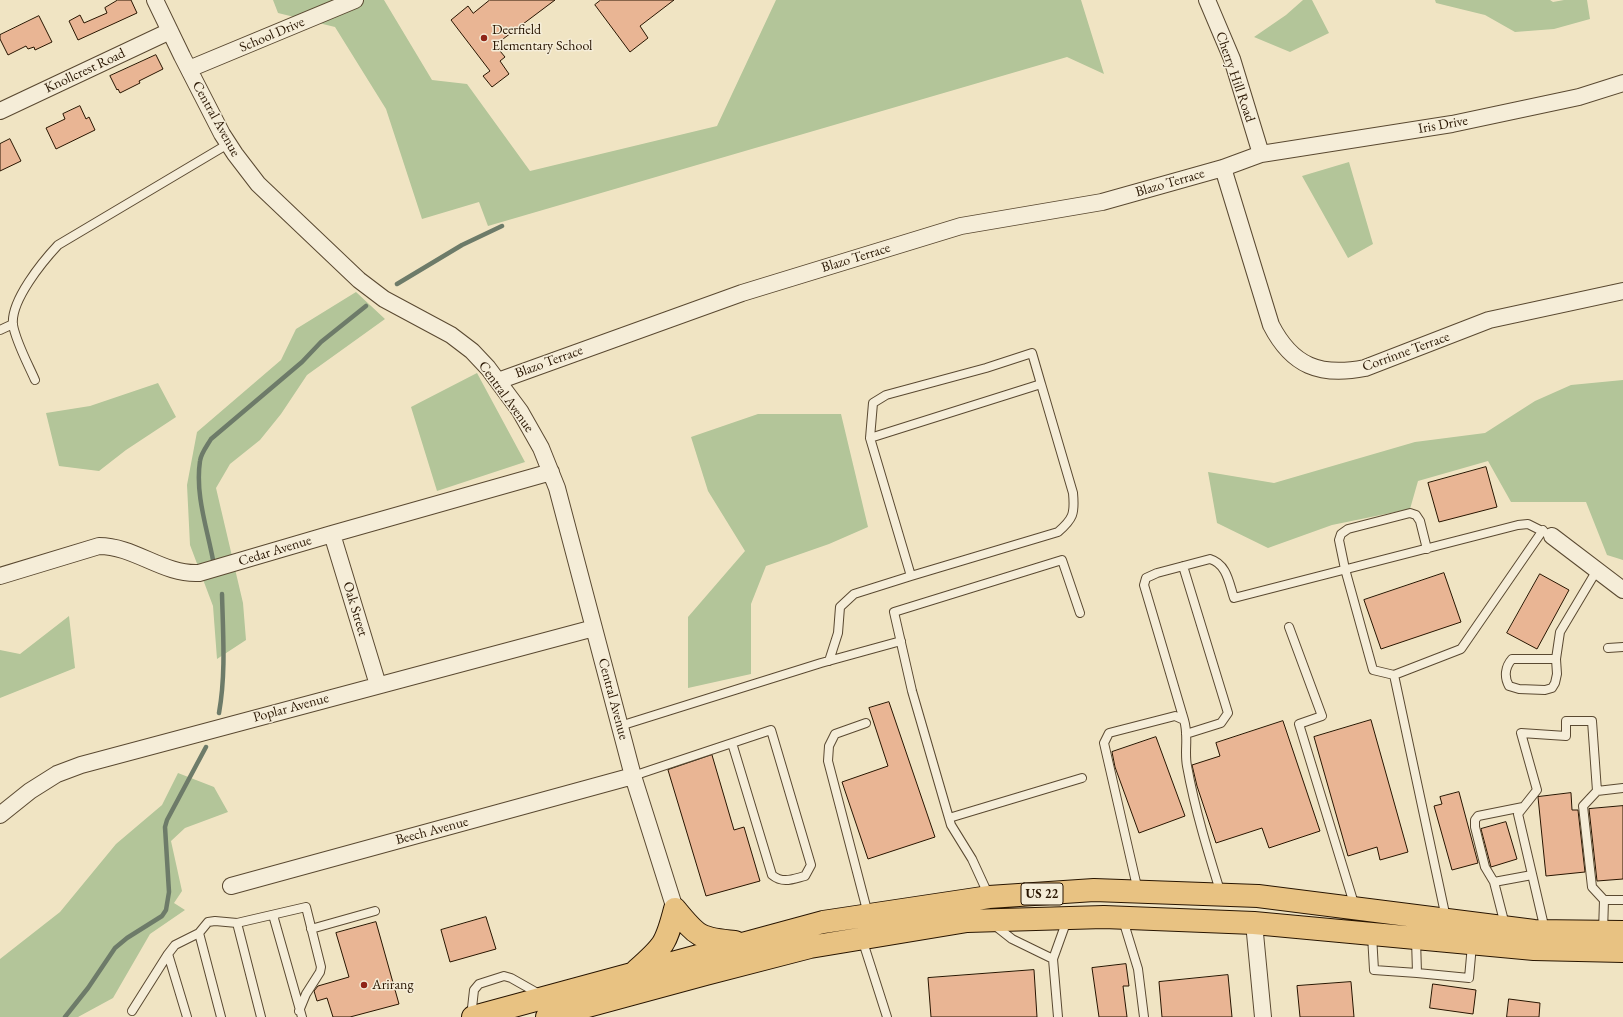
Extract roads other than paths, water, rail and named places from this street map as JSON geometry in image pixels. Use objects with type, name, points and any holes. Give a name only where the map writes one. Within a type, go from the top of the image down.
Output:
[{"type":"highway","name":"US 22","points":[[546,1007],[633,974],[823,922],[989,897],[1094,890],[1258,896],[1545,931],[1613,932]]},
{"type":"highway","points":[[675,908],[691,928],[706,938],[746,943]]},
{"type":"highway","points":[[633,974],[663,946],[667,938],[675,908]]},
{"type":"highway","name":"US 22","points":[[472,1017],[546,1007],[706,974],[802,949],[967,921],[1122,917],[1254,923],[1534,949],[1623,951]]},
{"type":"street","name":"Central Avenue","points":[[155,0],[228,144],[258,184],[359,280],[384,299],[451,336],[472,351],[488,368],[520,411],[541,448],[557,488],[633,776],[675,908]]},
{"type":"street","name":"School Drive","points":[[189,69],[354,0]]},
{"type":"street","name":"Cherry Hill Road","points":[[1207,0],[1232,59],[1261,154]]},
{"type":"street","name":"Knollcrest Road","points":[[0,111],[170,31]]},
{"type":"street","name":"Iris Drive","points":[[1223,168],[1261,154],[1452,124],[1579,97],[1623,83]]},
{"type":"street","name":"Blazo Terrace","points":[[498,381],[742,293],[961,226],[1102,202],[1223,168]]},
{"type":"street","name":"Corrinne Terrace","points":[[1223,168],[1271,325],[1278,339],[1289,351],[1301,361],[1315,368],[1330,372],[1346,372],[1365,368],[1489,320],[1623,290]]},
{"type":"street","name":"Cedar Avenue","points":[[0,576],[99,546],[121,548],[176,571],[188,574],[199,573],[551,472]]},
{"type":"street","points":[[1547,533],[1623,590]]},
{"type":"street","name":"Oak Street","points":[[332,534],[378,685]]},
{"type":"street","name":"Poplar Avenue","points":[[0,815],[30,791],[57,774],[80,765],[594,628]]},
{"type":"street","name":"Beech Avenue","points":[[231,886],[633,776]]},
{"type":"street","points":[[1254,923],[1262,1017]]},
{"type":"lane","points":[[35,380],[16,335],[13,324],[17,306],[30,282],[58,245],[228,144]]},
{"type":"lane","points":[[0,330],[13,324]]},
{"type":"lane","points":[[830,661],[838,633],[840,607],[854,594],[1058,532],[1070,522],[1074,510],[1073,493],[1032,353],[986,368],[886,395],[873,403],[870,438],[911,576]]},
{"type":"lane","points":[[870,438],[1041,384]]},
{"type":"lane","points":[[1221,895],[1195,808],[1186,763],[1186,734],[1184,720],[1144,585],[1146,578],[1210,559],[1218,561],[1225,570],[1234,598],[1345,569],[1427,549],[1518,525],[1528,524],[1547,533],[1461,649],[1394,675],[1373,670],[1345,569],[1339,540],[1341,534],[1348,529],[1410,513],[1416,515],[1420,521],[1427,549]]},
{"type":"lane","points":[[989,897],[972,859],[951,825],[912,691],[894,612],[1062,560],[1080,613]]},
{"type":"lane","points":[[1183,566],[1228,713],[1221,723],[1186,734]]},
{"type":"lane","points":[[1556,659],[1512,659],[1508,663],[1505,679],[1509,686],[1519,689],[1545,690],[1552,688],[1557,674],[1556,659],[1560,632],[1597,570]]},
{"type":"lane","points":[[1289,627],[1322,716],[1299,724],[1355,908]]},
{"type":"lane","points":[[620,726],[830,661],[901,641]]},
{"type":"lane","points":[[1608,648],[1623,647]]},
{"type":"lane","points":[[1394,675],[1446,920]]},
{"type":"lane","points":[[1138,892],[1104,743],[1109,732],[1175,716],[1184,720]]},
{"type":"lane","points":[[1545,931],[1518,814],[1537,790],[1521,733],[1566,736],[1566,721],[1592,721],[1597,791]]},
{"type":"lane","points":[[866,723],[835,734],[829,746],[828,761],[868,915]]},
{"type":"lane","points":[[633,776],[732,743],[771,730],[811,865],[805,876],[786,881],[778,880],[772,875],[732,743]]},
{"type":"lane","points":[[949,818],[1082,778]]},
{"type":"lane","points":[[1613,932],[1604,900],[1592,887],[1583,806],[1597,791],[1623,788]]},
{"type":"lane","points":[[1506,927],[1494,882],[1485,867],[1475,827],[1475,820],[1478,816],[1523,807]]},
{"type":"lane","points":[[1494,882],[1532,875]]},
{"type":"lane","points":[[1604,900],[1623,900]]},
{"type":"lane","points":[[132,1011],[175,945],[199,933],[208,922],[215,920],[237,923],[306,907],[321,967],[320,972],[306,994],[301,1014]]},
{"type":"lane","points":[[311,929],[375,911]]},
{"type":"lane","points":[[273,915],[301,1014]]},
{"type":"lane","points":[[1122,917],[1138,969],[1144,1017]]},
{"type":"lane","points":[[1058,1017],[1053,959],[1068,918]]},
{"type":"lane","points":[[988,920],[1012,939],[1053,959]]},
{"type":"lane","points":[[237,923],[261,1017]]},
{"type":"lane","points":[[199,933],[222,1017]]},
{"type":"lane","points":[[1372,934],[1374,970],[1469,978],[1472,943]]},
{"type":"lane","points":[[1416,938],[1418,973]]},
{"type":"lane","points":[[862,939],[887,1017]]},
{"type":"lane","points":[[168,954],[187,1017]]},
{"type":"lane","points":[[472,1017],[474,990],[476,986],[504,976],[511,978],[546,1007]]},
{"type":"waterway","points":[[397,284],[462,245],[502,226]]},
{"type":"waterway","points":[[213,560],[202,511],[199,486],[200,461],[204,450],[211,439],[302,362],[321,342],[366,306]]},
{"type":"waterway","points":[[219,713],[223,684],[222,594]]},
{"type":"waterway","points":[[65,1017],[88,988],[115,948],[127,938],[162,916],[166,910],[169,892],[165,827],[167,820],[206,747]]},
{"type":"place","name":"Deerfield Elementary School","points":[[484,38]]},
{"type":"place","name":"Arirang","points":[[364,985]]}]
